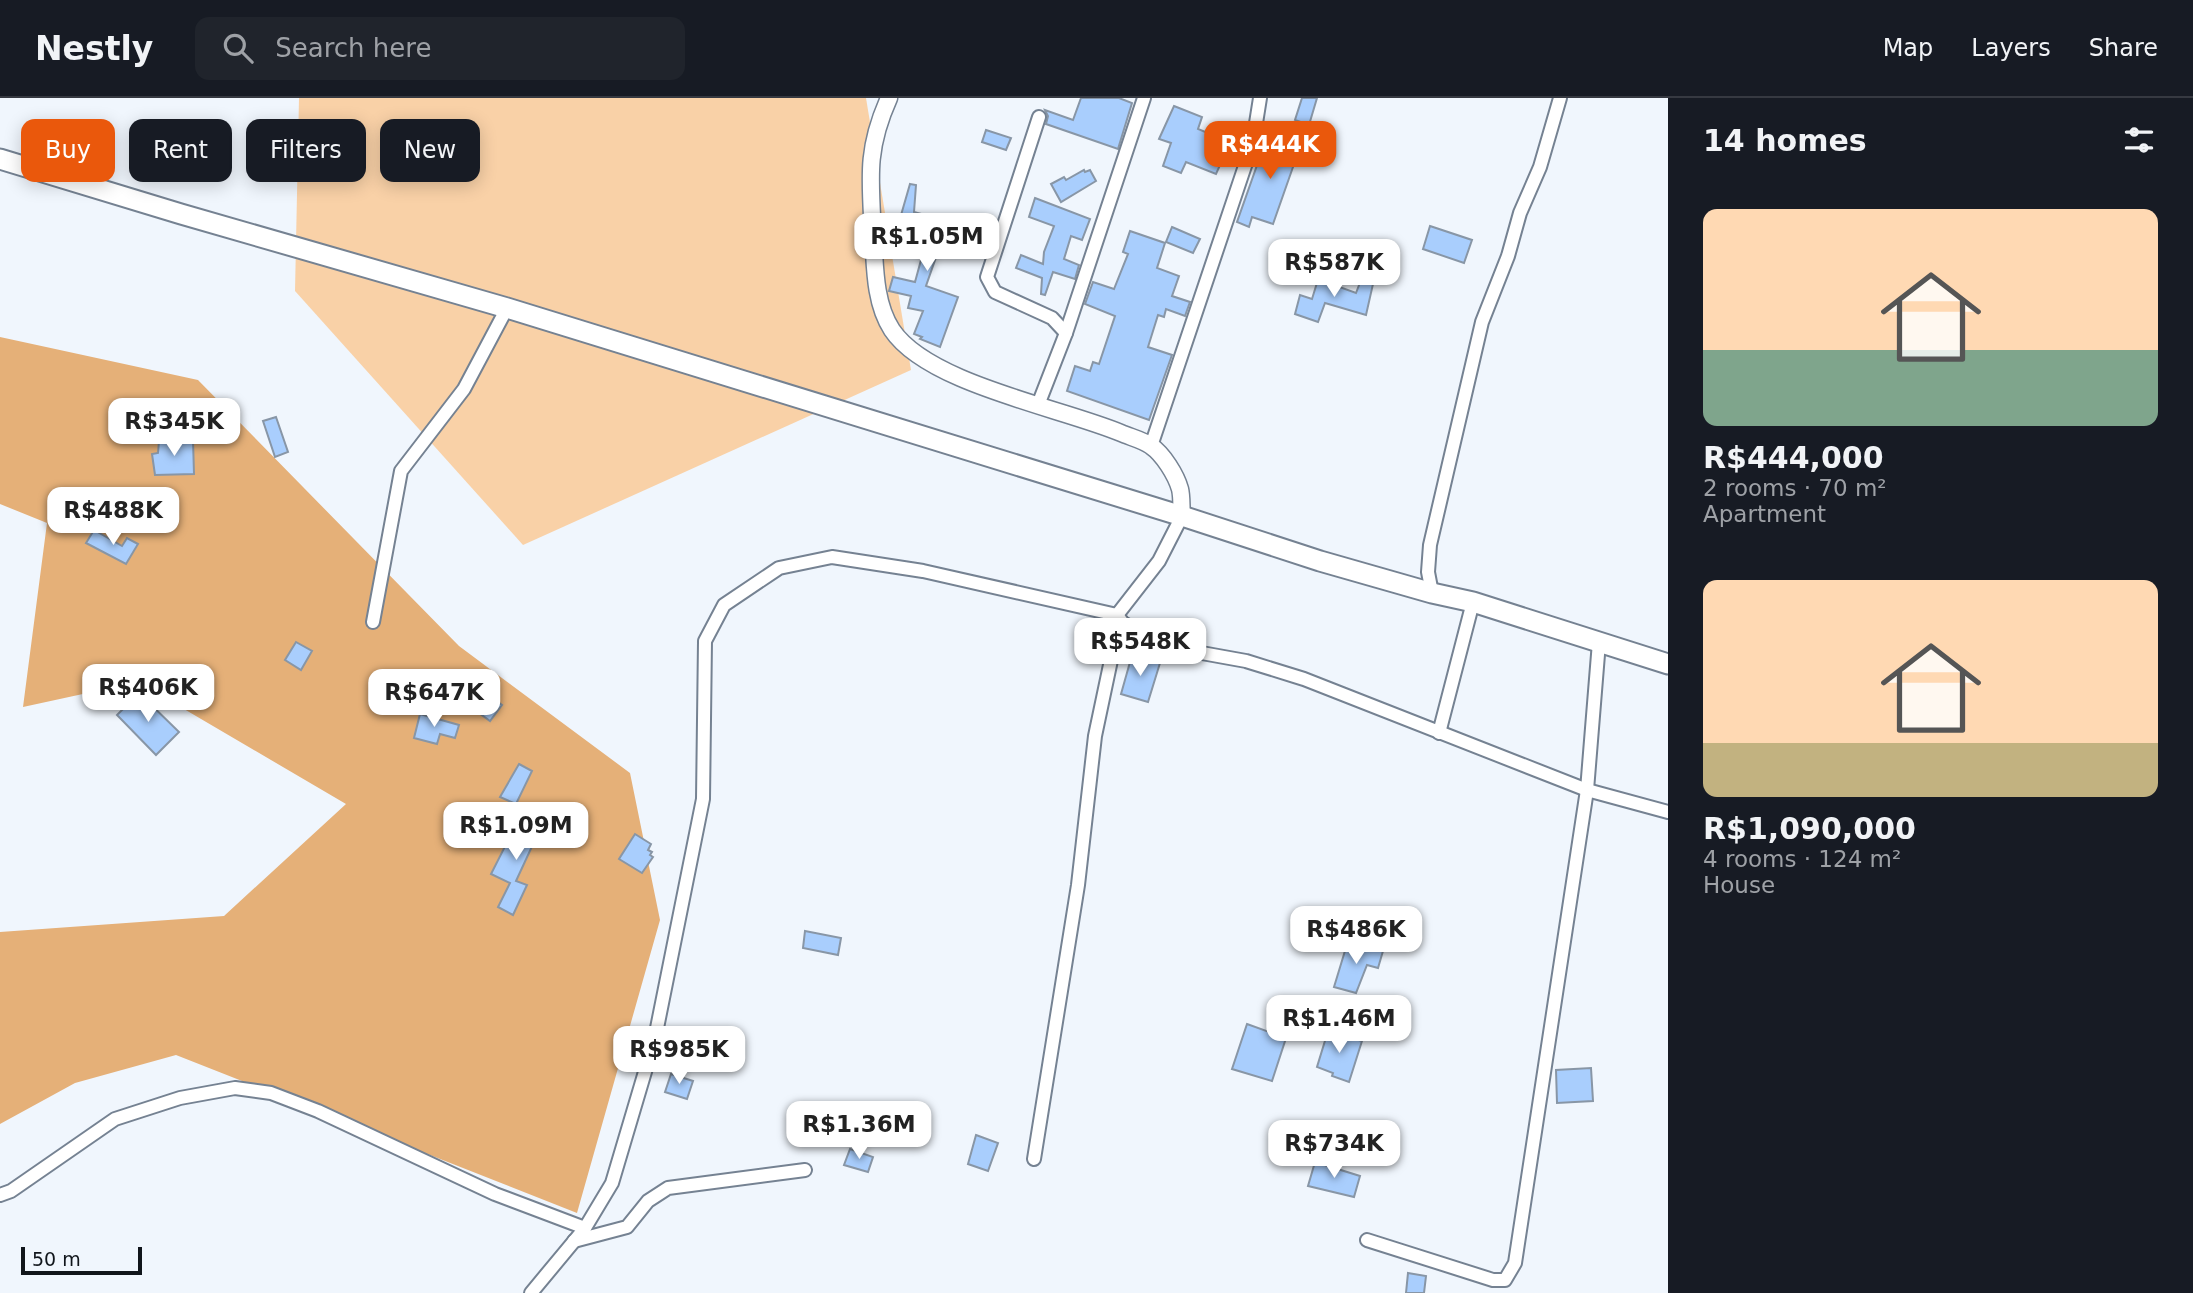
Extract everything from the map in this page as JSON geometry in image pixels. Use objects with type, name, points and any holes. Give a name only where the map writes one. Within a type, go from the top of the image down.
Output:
[{"type":"main road","points":[[0,159],[508,308],[1320,561],[1473,602],[1668,664]]},
{"type":"street","points":[[889,98],[878,122],[871,149],[870,185],[876,280],[884,314],[893,331],[909,348],[936,365],[1000,394],[1106,427],[1151,446],[1170,469],[1181,490],[1182,516],[1159,561],[1120,619],[1118,627],[1095,736],[1078,885],[1034,1159]]},
{"type":"street","points":[[1038,405],[1066,333],[1144,98]]},
{"type":"street","points":[[1151,446],[1253,142],[1260,98]]},
{"type":"street","points":[[1432,593],[1428,572],[1430,545],[1482,322],[1520,213],[1540,167],[1560,98]]},
{"type":"street","points":[[1039,117],[987,277],[995,292],[1052,318],[1066,333]]},
{"type":"street","points":[[373,622],[401,471],[464,389],[508,308]]},
{"type":"street","points":[[531,1293],[585,1228],[612,1183],[655,1038],[703,799],[705,641],[724,605],[779,568],[832,557],[923,571],[1120,619],[1163,646],[1246,662],[1304,679],[1587,790],[1668,812]]},
{"type":"street","points":[[1439,733],[1473,602]]},
{"type":"street","points":[[1367,1240],[1493,1280],[1505,1280],[1515,1263],[1587,790],[1599,642]]},
{"type":"street","points":[[0,1195],[11,1191],[115,1119],[180,1098],[235,1088],[271,1093],[317,1111],[495,1194],[585,1228]]},
{"type":"street","points":[[574,1241],[627,1227],[648,1200],[668,1188],[805,1170]]},
{"type":"shaded area","points":[[299,98],[866,98],[911,370],[523,545],[295,291],[297,182],[366,182],[366,119],[299,119]]},
{"type":"shaded area","points":[[0,337],[198,380],[459,646],[630,773],[660,920],[577,1213],[176,1055],[75,1083],[0,1124],[0,932],[224,916],[346,804],[138,682],[23,707],[47,523],[0,504]]},
{"type":"building","points":[[1081,98],[1119,98],[1132,103],[1118,149],[1046,124],[1048,116],[1045,110],[1073,120]]},
{"type":"building","points":[[1302,98],[1317,98],[1309,125],[1295,120]]},
{"type":"building","points":[[1174,106],[1202,117],[1198,129],[1241,147],[1234,158],[1225,154],[1216,174],[1186,162],[1181,173],[1163,166],[1171,143],[1159,139]]},
{"type":"building","points":[[1281,129],[1300,137],[1296,145],[1300,147],[1273,224],[1252,217],[1249,227],[1237,222],[1261,154],[1269,156]]},
{"type":"building","points":[[986,130],[1011,138],[1006,150],[982,142]]},
{"type":"building","points":[[1084,170],[1090,170],[1096,181],[1061,202],[1051,184],[1064,177],[1066,180]]},
{"type":"building","points":[[910,184],[916,185],[914,212],[958,224],[952,243],[942,240],[926,286],[958,297],[940,347],[914,334],[923,311],[908,308],[911,296],[889,291],[893,277],[915,282],[927,238],[897,229]]},
{"type":"building","points":[[1035,198],[1090,219],[1082,240],[1071,236],[1064,259],[1079,265],[1075,279],[1053,272],[1045,295],[1041,294],[1042,278],[1016,268],[1021,255],[1043,264],[1044,252],[1054,226],[1029,217]]},
{"type":"building","points":[[1430,226],[1472,240],[1464,263],[1423,249]]},
{"type":"building","points":[[1172,227],[1200,239],[1193,253],[1166,242]]},
{"type":"building","points":[[1130,231],[1165,243],[1157,268],[1179,276],[1172,296],[1190,302],[1185,316],[1166,309],[1164,317],[1158,315],[1148,347],[1172,355],[1149,420],[1067,391],[1075,366],[1090,371],[1093,362],[1099,364],[1115,316],[1085,304],[1093,282],[1114,289],[1128,254],[1123,252]]},
{"type":"building","points":[[1320,273],[1333,277],[1331,284],[1356,293],[1361,280],[1373,284],[1366,315],[1325,303],[1318,322],[1295,314],[1300,295],[1312,299]]},
{"type":"building","points":[[276,417],[288,452],[275,457],[263,421]]},
{"type":"building","points":[[193,440],[194,474],[155,475],[152,454],[158,453],[159,441]]},
{"type":"building","points":[[94,530],[122,546],[127,538],[138,544],[126,564],[86,543]]},
{"type":"building","points":[[296,642],[312,651],[301,670],[285,660]]},
{"type":"building","points":[[1132,655],[1160,663],[1148,702],[1121,694]]},
{"type":"building","points":[[470,682],[502,705],[490,721],[459,698]]},
{"type":"building","points":[[139,693],[179,732],[156,755],[117,715]]},
{"type":"building","points":[[420,714],[459,725],[455,738],[440,734],[437,744],[414,738]]},
{"type":"building","points":[[519,764],[532,771],[516,804],[500,797]]},
{"type":"building","points":[[521,815],[541,827],[516,881],[527,885],[513,915],[498,907],[510,883],[491,874]]},
{"type":"building","points":[[635,834],[651,844],[648,850],[653,857],[642,873],[619,859]]},
{"type":"building","points":[[805,931],[841,938],[838,955],[803,948]]},
{"type":"building","points":[[1348,941],[1383,951],[1378,968],[1367,965],[1356,993],[1334,987]]},
{"type":"building","points":[[1247,1024],[1286,1038],[1272,1081],[1232,1069]]},
{"type":"building","points":[[1328,1031],[1362,1041],[1349,1082],[1317,1067]]},
{"type":"building","points":[[1591,1068],[1593,1101],[1557,1103],[1556,1070]]},
{"type":"building","points":[[671,1074],[693,1081],[687,1099],[665,1092]]},
{"type":"building","points":[[976,1135],[998,1143],[988,1171],[968,1164]]},
{"type":"building","points":[[850,1149],[873,1157],[868,1172],[844,1165]]},
{"type":"building","points":[[1315,1162],[1360,1176],[1354,1197],[1308,1186]]},
{"type":"building","points":[[1408,1273],[1426,1276],[1424,1293],[1406,1293]]}]
